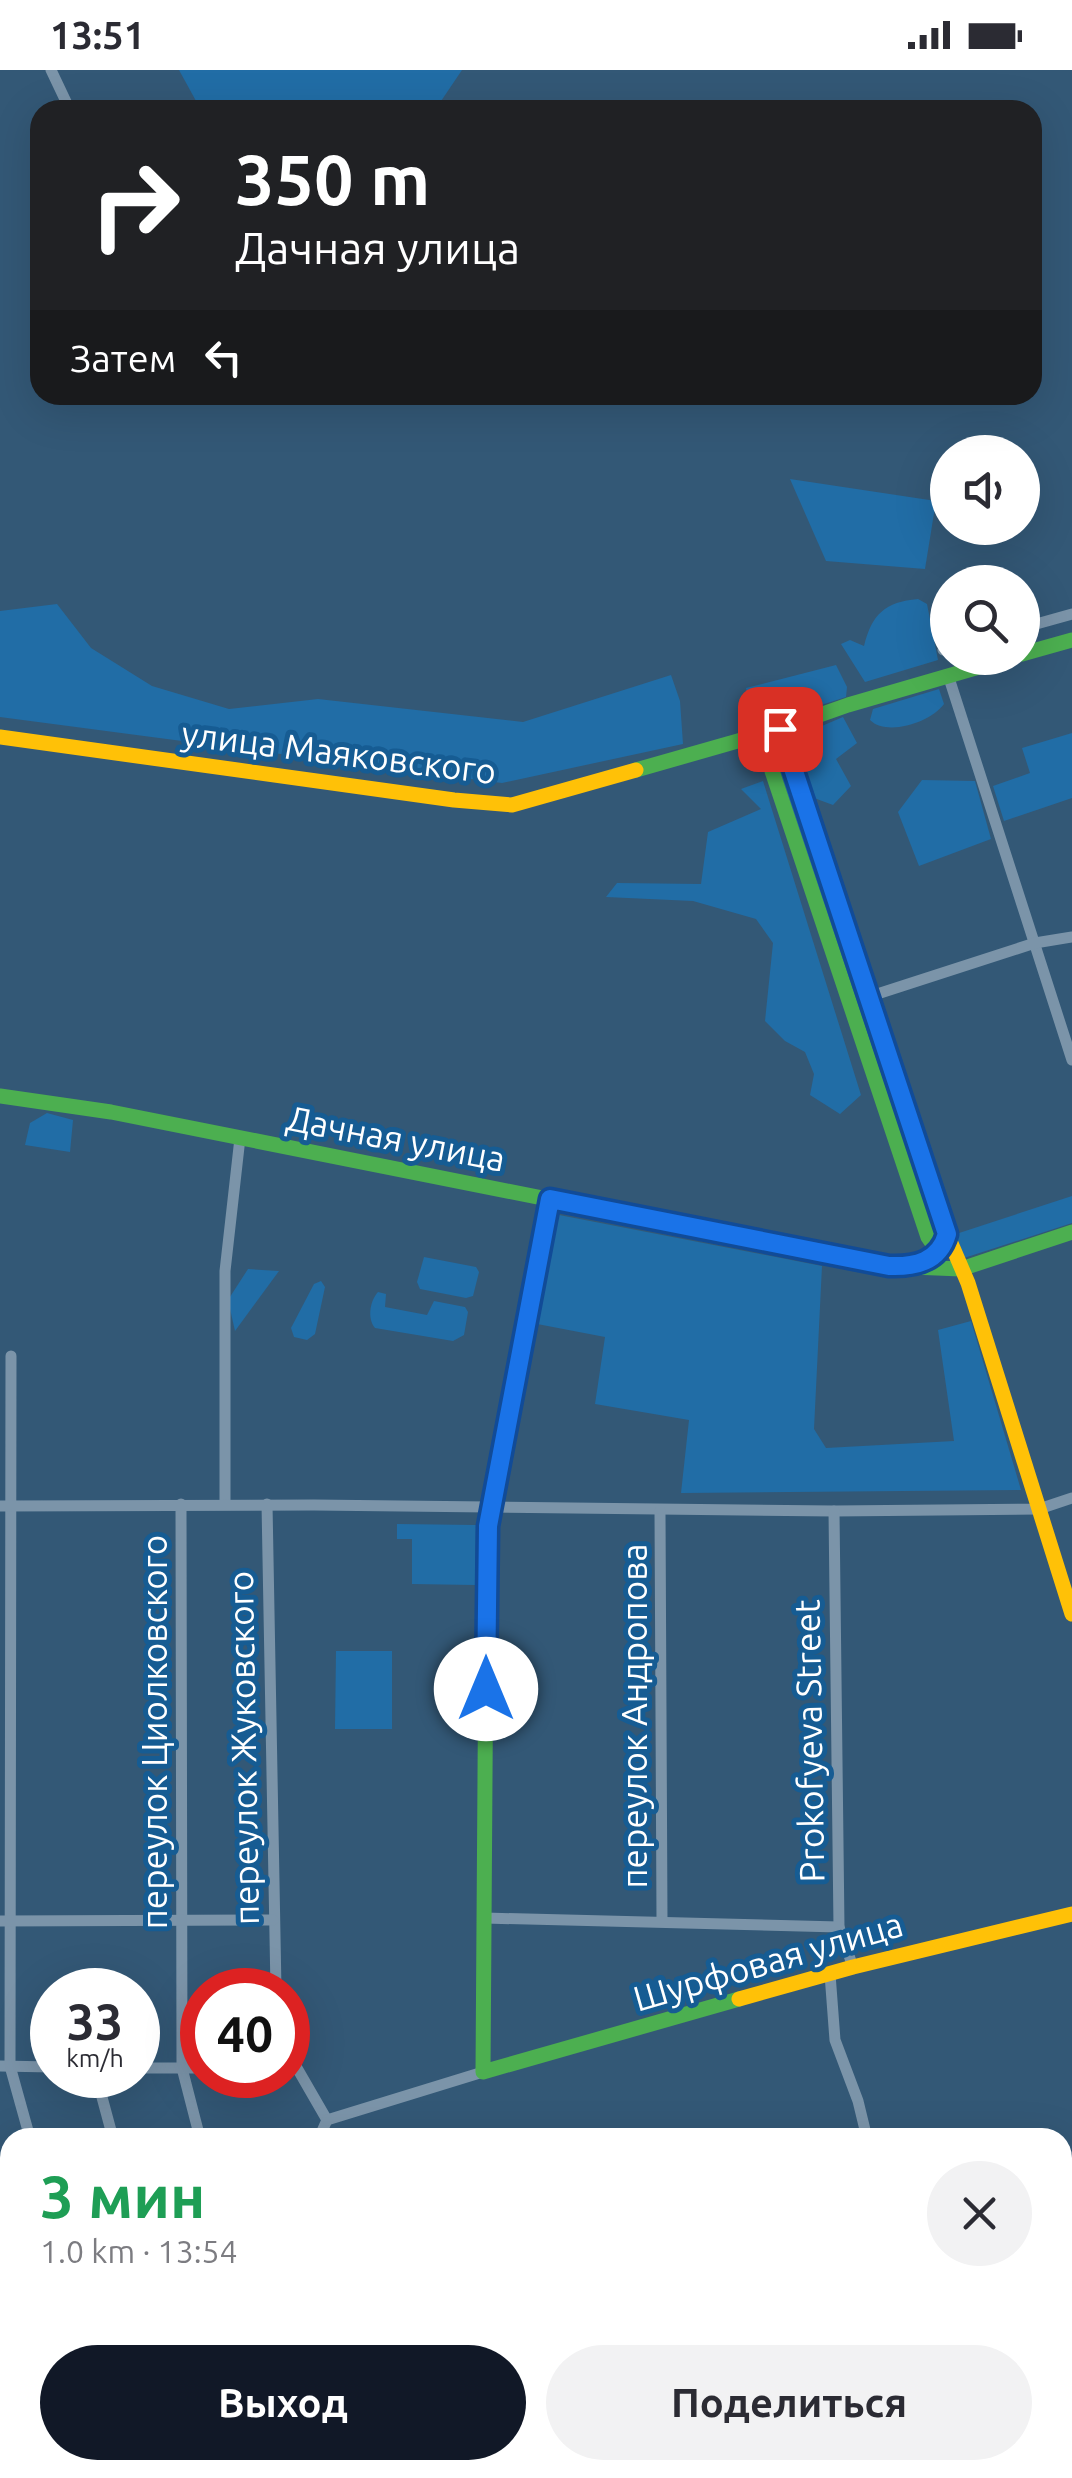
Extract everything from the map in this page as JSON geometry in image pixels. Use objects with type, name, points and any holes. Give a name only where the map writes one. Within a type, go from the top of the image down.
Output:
[{"type":"street","points":[[51,70],[65,100]]},
{"type":"street","points":[[1040,623],[1072,614]]},
{"type":"street","points":[[1040,649],[1072,640]]},
{"type":"street","points":[[948,675],[1072,1060]]},
{"type":"street","name":"улица Маяковского","points":[[0,737],[512,805],[780,729],[948,675]]},
{"type":"street","points":[[780,729],[947,1234],[968,1282],[1072,1614]]},
{"type":"street","points":[[780,729],[768,758],[928,1237],[939,1253],[961,1269]]},
{"type":"street","points":[[868,997],[1035,943],[1072,937]]},
{"type":"street","name":"Дачная улица","points":[[0,1088],[11,1094],[83,1103],[550,1195],[842,1258],[961,1269],[1072,1232]]},
{"type":"street","points":[[225,1504],[225,1271],[240,1134]]},
{"type":"street","points":[[326,2120],[482,2072],[487,1544],[490,1508],[550,1195]]},
{"type":"street","points":[[939,1253],[947,1234]]},
{"type":"street","points":[[905,1263],[928,1237]]},
{"type":"street","points":[[905,1263],[939,1253]]},
{"type":"street","points":[[11,1356],[6,1506],[5,2066],[27,2128]]},
{"type":"street","points":[[6,1506],[267,1504],[834,1511],[1039,1509],[1072,1498]]},
{"type":"street","name":"переулок Циолковского","points":[[181,1504],[182,1968]]},
{"type":"street","name":"переулок Жуковского","points":[[267,1504],[275,1968]]},
{"type":"street","name":"переулок Андропова","points":[[660,1511],[662,1920]]},
{"type":"street","name":"Prokofyeva Street","points":[[834,1511],[838,1926],[853,1966]]},
{"type":"street","name":"Шурфовая улица","points":[[482,2072],[853,1966],[1072,1914]]},
{"type":"street","name":"Шурфовая улица","points":[[485,1918],[838,1926]]},
{"type":"street","points":[[5,1921],[274,1920]]},
{"type":"street","points":[[830,1974],[835,2040],[864,2128]]},
{"type":"street","points":[[5,2066],[30,2067]]},
{"type":"street","points":[[310,2096],[326,2120]]},
{"type":"street","points":[[102,2098],[110,2128]]},
{"type":"street","name":"переулок Циолковского","points":[[190,2098],[197,2128]]},
{"type":"street","points":[[323,2128],[326,2120]]},
{"type":"shaded area","points":[[179,70],[462,70],[442,100],[196,100]]},
{"type":"shaded area","points":[[790,479],[930,500],[925,569],[826,561]]},
{"type":"shaded area","points":[[918,599],[927,604],[930,662],[865,682],[841,644],[850,640],[864,646],[876,618],[897,603]]},
{"type":"shaded area","points":[[57,604],[91,648],[152,686],[229,709],[318,699],[523,722],[671,675],[680,701],[683,744],[502,783],[0,717],[0,611]]},
{"type":"shaded area","points":[[836,665],[847,687],[846,697],[790,715],[767,727],[754,719],[746,688]]},
{"type":"shaded area","points":[[939,689],[944,704],[919,721],[887,727],[870,720],[873,709]]},
{"type":"shaded area","points":[[843,717],[857,743],[836,759],[851,786],[833,805],[814,798],[796,737]]},
{"type":"shaded area","points":[[1072,733],[1072,798],[1004,821],[993,786],[1030,773],[1022,748]]},
{"type":"shaded area","points":[[785,759],[941,1230],[933,1232],[777,762]]},
{"type":"shaded area","points":[[922,780],[975,781],[991,839],[919,866],[898,812]]},
{"type":"shaded area","points":[[763,781],[861,1095],[840,1114],[810,1095],[814,1074],[805,1052],[785,1041],[765,1021],[773,943],[756,919],[693,901],[606,897],[617,883],[701,884],[708,832],[761,809],[741,789]]},
{"type":"shaded area","points":[[47,1113],[73,1120],[70,1152],[25,1145],[30,1123]]},
{"type":"shaded area","points":[[1072,1196],[1072,1223],[964,1258],[956,1234]]},
{"type":"shaded area","points":[[554,1214],[822,1266],[814,1429],[826,1448],[954,1441],[938,1330],[971,1321],[1021,1490],[681,1493],[689,1420],[595,1404],[605,1337],[532,1323]]},
{"type":"shaded area","points":[[424,1257],[476,1267],[479,1272],[473,1296],[420,1289],[417,1282]]},
{"type":"shaded area","points":[[248,1269],[279,1271],[235,1331],[228,1300]]},
{"type":"shaded area","points":[[321,1281],[325,1287],[315,1334],[307,1340],[294,1337],[291,1328],[314,1284]]},
{"type":"shaded area","points":[[378,1292],[386,1294],[385,1307],[427,1315],[434,1301],[465,1307],[468,1312],[464,1335],[453,1341],[375,1328],[371,1310]]},
{"type":"shaded area","points":[[397,1524],[476,1525],[475,1585],[412,1584],[412,1539],[397,1539]]},
{"type":"shaded area","points":[[336,1651],[392,1651],[392,1729],[335,1729]]},
{"type":"traffic: fast","points":[[1040,649],[1072,640]]},
{"type":"traffic: fast","points":[[780,729],[951,675]]},
{"type":"traffic: fast","points":[[636,770],[780,729]]},
{"type":"traffic: fast","points":[[939,1253],[928,1237],[772,771],[770,749],[780,729],[945,1227]]},
{"type":"traffic: fast","points":[[0,1096],[111,1112],[693,1228]]},
{"type":"traffic: fast","points":[[912,1267],[961,1269],[1072,1232]]},
{"type":"traffic: fast","points":[[486,1630],[483,2072],[739,1999]]},
{"type":"traffic: slow","points":[[0,737],[512,805],[636,770]]},
{"type":"traffic: slow","points":[[486,1630],[487,1526],[550,1199]]},
{"type":"traffic: slow","points":[[947,1234],[968,1283],[1072,1614]]},
{"type":"traffic: slow","points":[[739,1999],[1072,1914]]},
{"type":"traffic: jam","points":[[693,1228],[898,1266],[933,1254],[947,1234],[945,1227]]},
{"type":"route","points":[[486,1689],[488,1526],[550,1199],[889,1266],[923,1262],[939,1253],[944,1245],[947,1234],[780,729]]}]
